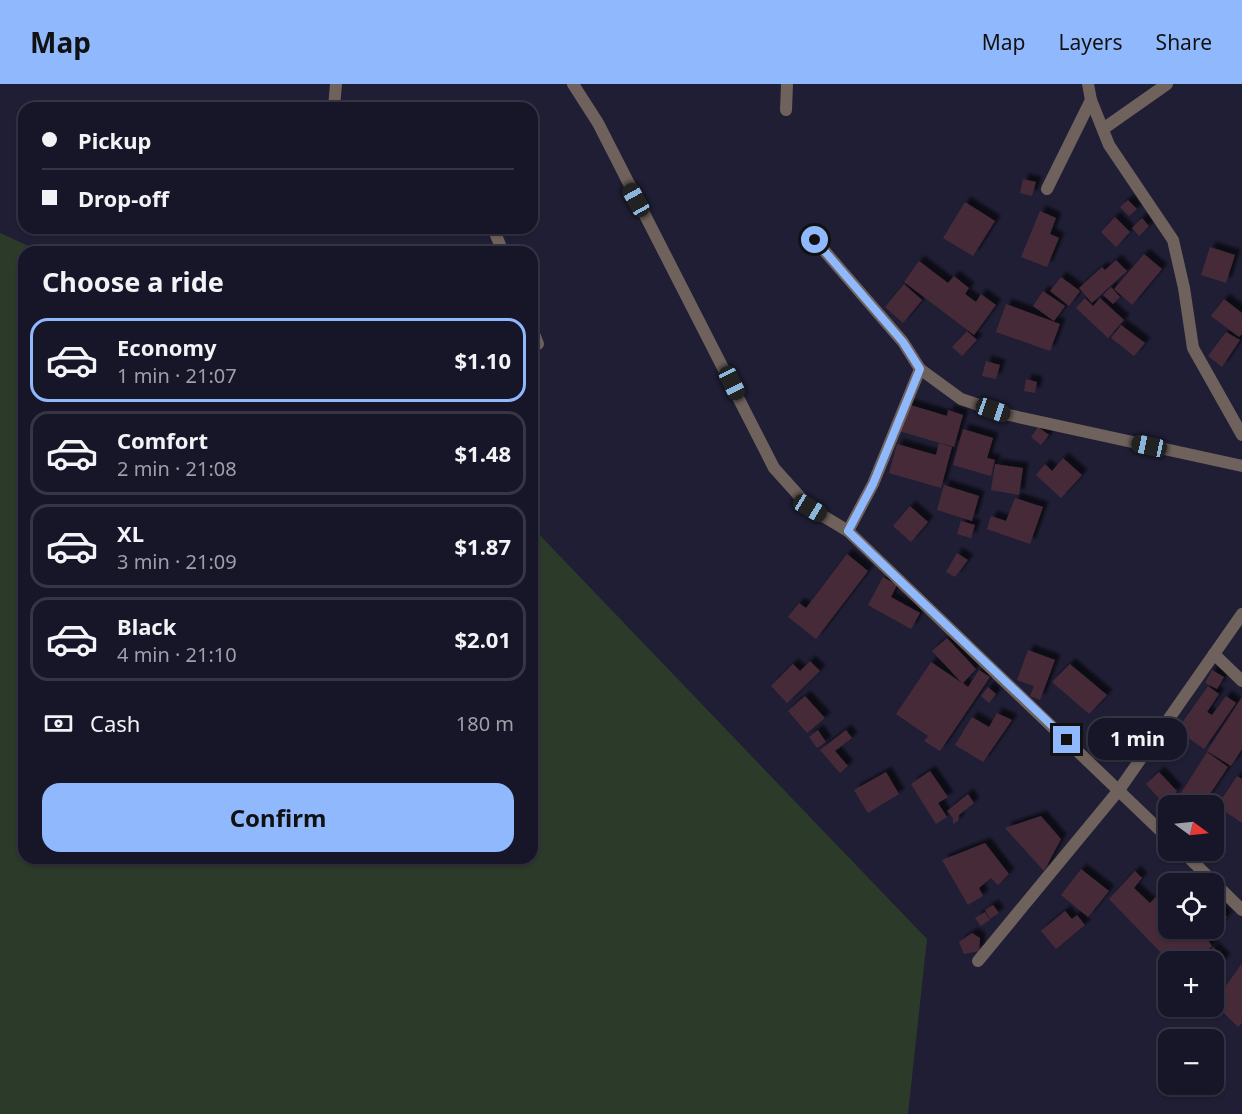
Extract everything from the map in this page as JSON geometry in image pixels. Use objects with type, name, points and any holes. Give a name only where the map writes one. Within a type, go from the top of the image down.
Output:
[{"type":"street","points":[[334,102],[336,84]]},
{"type":"street","points":[[573,84],[598,123],[774,468],[810,508],[848,531],[1158,828]]},
{"type":"street","points":[[786,110],[788,84]]},
{"type":"street","points":[[1088,84],[1090,100],[1109,145],[1173,240],[1184,288],[1193,348],[1242,435]]},
{"type":"street","points":[[1103,129],[1167,84]]},
{"type":"street","points":[[1047,189],[1090,100]]},
{"type":"street","points":[[815,240],[903,342],[920,369],[961,399],[1009,415],[1242,466]]},
{"type":"street","points":[[848,531],[873,484],[920,369]]},
{"type":"street","points":[[978,961],[1119,790],[1242,614]]},
{"type":"street","points":[[1214,654],[1242,681]]},
{"type":"street","points":[[1192,861],[1242,910]]},
{"type":"green space","points":[[0,233],[29,246],[18,246],[18,864],[538,864],[538,533],[927,939],[908,1114],[0,1114]]},
{"type":"building","points":[[1023,179],[1036,182],[1032,196],[1020,193]]},
{"type":"building","points":[[1128,200],[1137,209],[1129,216],[1120,207]]},
{"type":"building","points":[[965,202],[995,221],[973,256],[943,238]]},
{"type":"building","points":[[1040,211],[1056,218],[1050,234],[1059,238],[1047,267],[1021,257]]},
{"type":"building","points":[[1115,217],[1130,232],[1116,247],[1101,232]]},
{"type":"building","points":[[1142,218],[1149,226],[1139,236],[1132,228]]},
{"type":"building","points":[[1210,247],[1235,255],[1226,283],[1201,275]]},
{"type":"building","points":[[1144,254],[1162,269],[1132,305],[1114,289]]},
{"type":"building","points":[[1116,260],[1127,271],[1092,303],[1079,288],[1102,267],[1105,270]]},
{"type":"building","points":[[919,261],[948,283],[954,276],[969,288],[965,294],[976,302],[981,294],[996,305],[974,335],[904,282]]},
{"type":"building","points":[[1061,277],[1080,291],[1069,306],[1050,291]]},
{"type":"building","points":[[904,284],[922,300],[903,323],[885,307]]},
{"type":"building","points":[[1111,287],[1120,297],[1113,304],[1103,295]]},
{"type":"building","points":[[1043,291],[1065,306],[1054,321],[1033,306]]},
{"type":"building","points":[[1085,298],[1093,306],[1100,298],[1124,320],[1108,338],[1076,308]]},
{"type":"building","points":[[1224,299],[1242,313],[1242,334],[1239,337],[1211,316]]},
{"type":"building","points":[[1006,304],[1060,324],[1050,351],[996,332]]},
{"type":"building","points":[[1121,325],[1145,343],[1134,356],[1111,338]]},
{"type":"building","points":[[967,331],[977,340],[962,356],[952,347]]},
{"type":"building","points":[[1226,332],[1240,340],[1222,367],[1208,356]]},
{"type":"building","points":[[986,361],[1000,365],[996,379],[982,376]]},
{"type":"building","points":[[1026,379],[1037,382],[1035,393],[1024,391]]},
{"type":"building","points":[[907,404],[947,416],[948,410],[963,415],[954,447],[899,431]]},
{"type":"building","points":[[1038,427],[1049,435],[1041,445],[1031,437]]},
{"type":"building","points":[[963,429],[993,438],[987,458],[995,460],[991,476],[953,465]]},
{"type":"building","points":[[939,443],[952,447],[941,488],[889,473],[897,444],[936,455]]},
{"type":"building","points":[[1063,458],[1082,475],[1061,498],[1036,475],[1045,464],[1052,471]]},
{"type":"building","points":[[995,464],[1023,468],[1019,495],[991,490]]},
{"type":"building","points":[[944,485],[979,496],[972,521],[937,510]]},
{"type":"building","points":[[1015,498],[1043,507],[1030,544],[987,529],[991,516],[1006,521]]},
{"type":"building","points":[[910,506],[928,522],[911,542],[893,526]]},
{"type":"building","points":[[961,521],[975,525],[971,538],[957,534]]},
{"type":"building","points":[[957,553],[968,560],[955,577],[946,572]]},
{"type":"building","points":[[847,554],[868,571],[816,639],[788,617],[799,603],[806,608]]},
{"type":"building","points":[[883,577],[897,585],[891,597],[920,613],[911,629],[868,605]]},
{"type":"building","points":[[947,638],[976,669],[963,683],[968,687],[979,670],[990,677],[940,751],[924,741],[928,736],[896,714],[931,662],[962,683],[932,651]]},
{"type":"building","points":[[1028,650],[1055,660],[1040,700],[1030,696],[1034,686],[1017,680]]},
{"type":"building","points":[[810,661],[820,671],[787,703],[771,686],[793,664],[800,671]]},
{"type":"building","points":[[1070,664],[1107,695],[1089,714],[1052,682]]},
{"type":"building","points":[[1212,670],[1224,677],[1217,689],[1205,683]]},
{"type":"building","points":[[1208,686],[1219,694],[1207,712],[1212,715],[1226,696],[1236,703],[1204,749],[1177,730]]},
{"type":"building","points":[[988,687],[996,694],[989,703],[981,696]]},
{"type":"building","points":[[805,696],[825,718],[807,733],[788,711]]},
{"type":"building","points":[[1242,697],[1242,749],[1231,766],[1207,751]]},
{"type":"building","points":[[997,713],[1012,720],[983,762],[955,745],[972,717],[989,727]]},
{"type":"building","points":[[818,730],[826,742],[817,748],[809,737]]},
{"type":"building","points":[[846,730],[852,738],[835,751],[848,766],[840,773],[820,750]]},
{"type":"building","points":[[1207,752],[1228,767],[1209,795],[1183,795],[1181,793]]},
{"type":"building","points":[[930,771],[948,797],[938,803],[947,817],[936,824],[911,784]]},
{"type":"building","points":[[886,772],[899,794],[868,813],[854,790]]},
{"type":"building","points":[[1159,772],[1177,791],[1173,795],[1158,795],[1158,797],[1146,784]]},
{"type":"building","points":[[1237,776],[1242,779],[1242,823],[1224,811],[1224,796]]},
{"type":"building","points":[[968,794],[974,803],[959,815],[958,821],[953,824],[953,818],[947,811]]},
{"type":"building","points":[[1041,816],[1061,839],[1044,871],[1005,828]]},
{"type":"building","points":[[985,843],[1009,874],[998,885],[991,878],[979,888],[983,896],[968,905],[942,860]]},
{"type":"building","points":[[1081,869],[1109,891],[1088,917],[1061,895]]},
{"type":"building","points":[[1135,871],[1142,878],[1134,888],[1150,903],[1158,894],[1158,939],[1209,939],[1212,946],[1208,951],[1159,951],[1109,899]]},
{"type":"building","points":[[993,905],[999,913],[990,919],[985,910]]},
{"type":"building","points":[[1065,911],[1072,919],[1077,915],[1085,925],[1056,949],[1041,931]]},
{"type":"building","points":[[985,912],[990,920],[981,926],[975,918]]},
{"type":"building","points":[[972,933],[980,938],[979,951],[964,954],[959,942]]},
{"type":"building","points":[[1242,963],[1242,1023],[1238,1027],[1224,1013],[1224,989]]},
{"type":"route","points":[[815,240],[903,342],[920,369],[900,413],[873,484],[848,531],[1067,740]]}]
